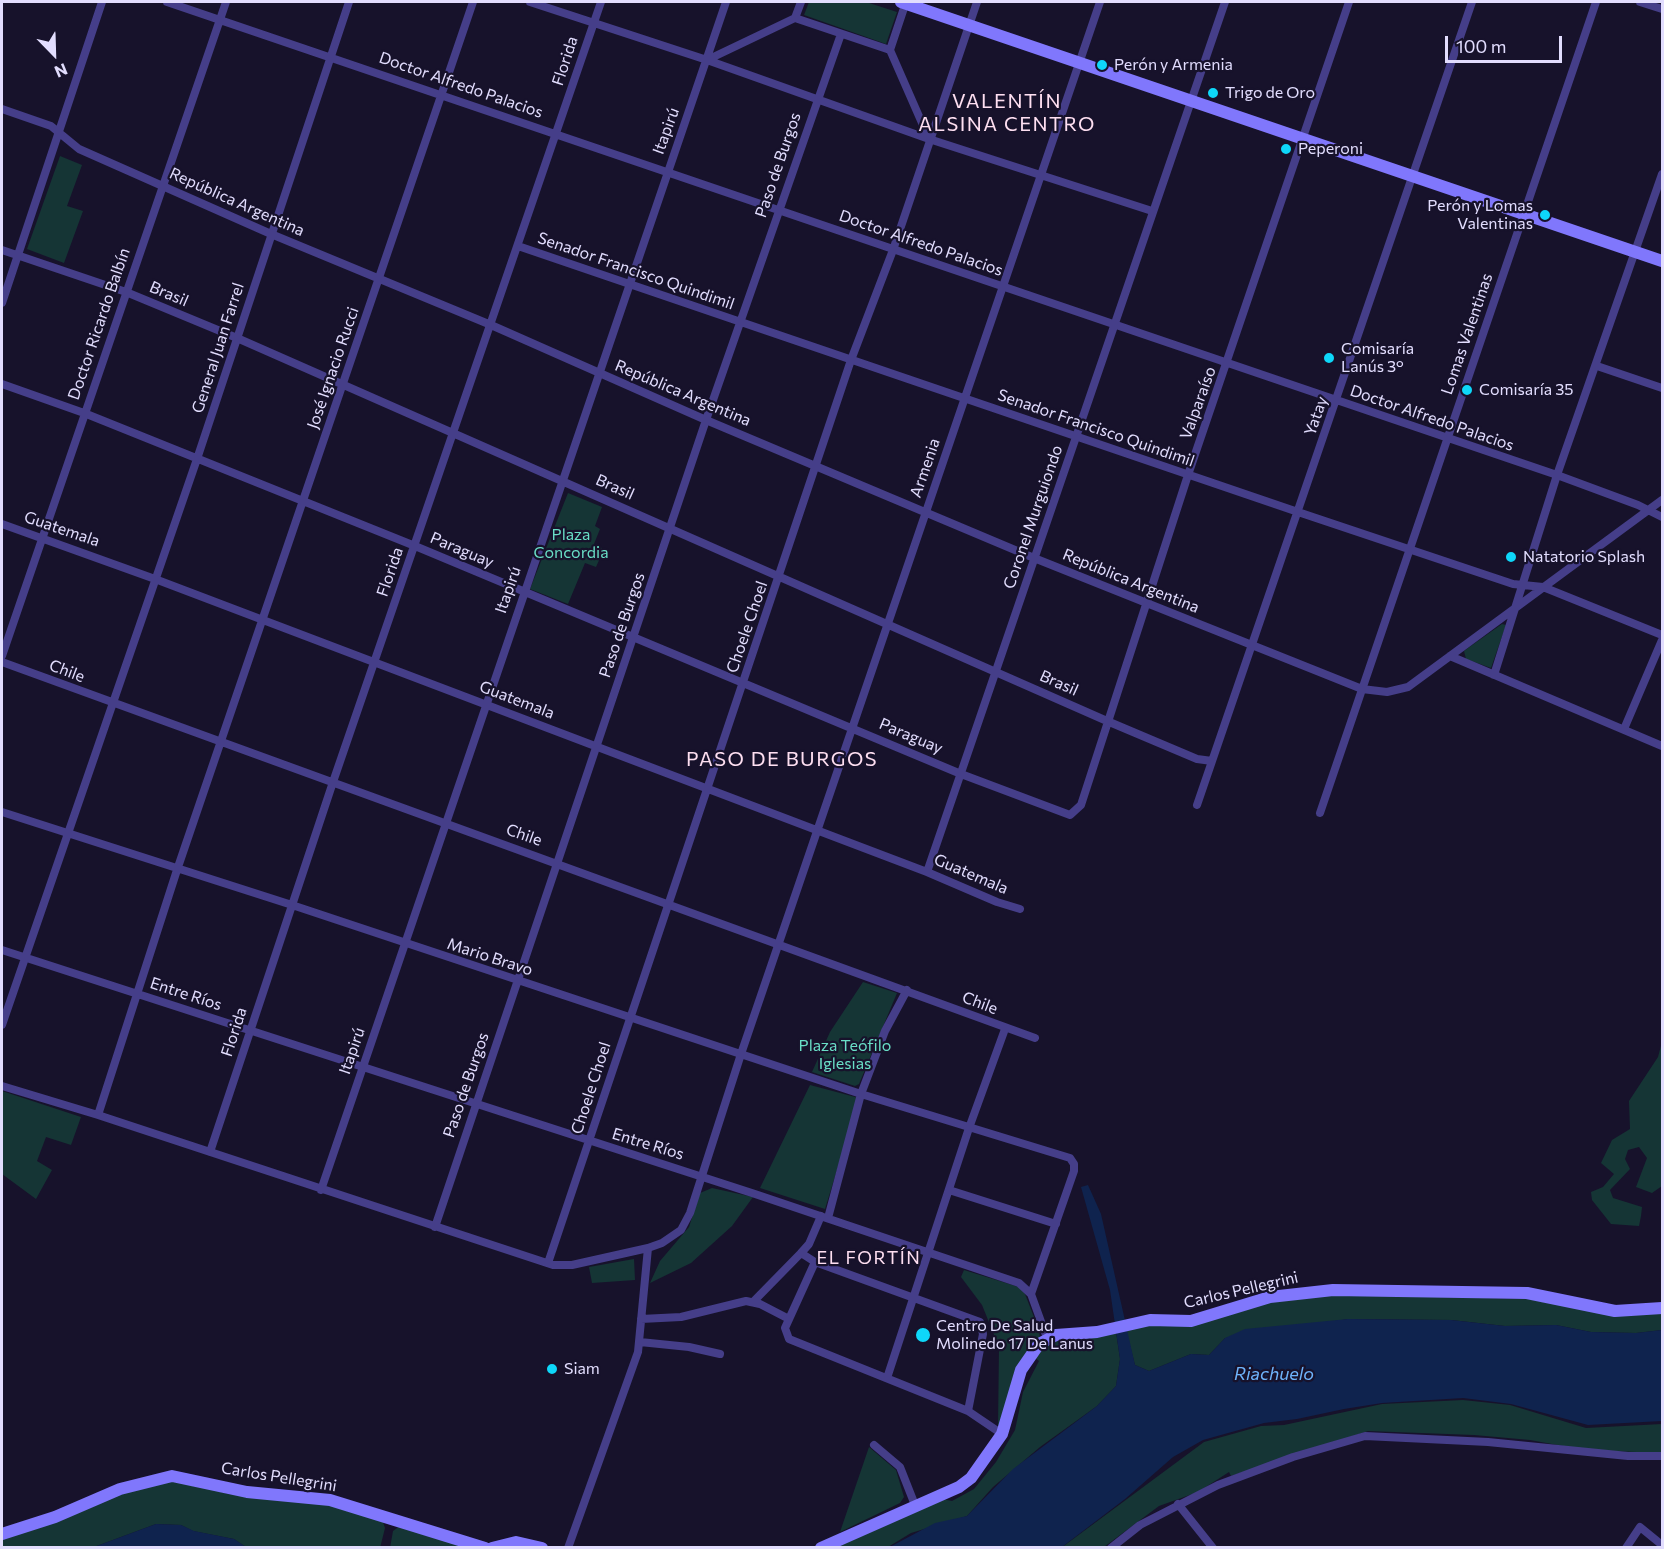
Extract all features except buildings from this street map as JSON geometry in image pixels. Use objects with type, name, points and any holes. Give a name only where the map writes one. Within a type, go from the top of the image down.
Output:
[{"type":"street","points":[[2,303],[102,2]]},
{"type":"street","name":"Doctor Alfredo Palacios","points":[[167,2],[1447,438],[1649,509],[1662,517]]},
{"type":"street","name":"Doctor Ricardo Balbín","points":[[2,656],[226,2]]},
{"type":"street","name":"General Juan Farrel","points":[[2,1025],[66,833],[197,459],[349,2]]},
{"type":"street","name":"José Ignacio Rucci","points":[[98,1115],[177,870],[473,2]]},
{"type":"street","points":[[530,2],[707,60],[929,139],[1152,212]]},
{"type":"street","name":"Florida","points":[[210,1152],[333,782],[601,2]]},
{"type":"street","name":"Itapirú","points":[[321,1190],[726,2]]},
{"type":"street","points":[[707,60],[795,18],[801,2]]},
{"type":"street","points":[[929,139],[890,50],[905,2],[1080,64],[1662,261]]},
{"type":"street","name":"Choele Choel","points":[[548,1263],[780,578],[851,360],[893,250],[977,2]]},
{"type":"street","name":"Armenia","points":[[2,1086],[565,1267],[648,1248],[668,1240],[681,1230],[690,1213],[741,1054],[1100,2]]},
{"type":"street","name":"Coronel Murguiondo","points":[[927,872],[1225,2]]},
{"type":"street","name":"Valparaíso","points":[[1075,813],[1081,805],[1188,475],[1228,364],[1349,2]]},
{"type":"street","name":"Yatay","points":[[1197,805],[1472,2]]},
{"type":"street","name":"Lomas Valentinas","points":[[1320,813],[1596,2]]},
{"type":"street","points":[[1640,2],[1662,9]]},
{"type":"street","points":[[795,18],[890,50]]},
{"type":"street","name":"Paso de Burgos","points":[[435,1227],[706,420],[841,34]]},
{"type":"street","name":"República Argentina","points":[[2,109],[43,123],[59,132],[79,149],[162,186],[491,325],[706,420],[1034,558],[1362,689],[1387,692],[1403,690],[1662,500]]},
{"type":"street","points":[[1494,675],[1557,476],[1662,174]]},
{"type":"street","name":"Senador Francisco Quindimil","points":[[519,246],[1409,549],[1522,586],[1543,587],[1662,635]]},
{"type":"street","name":"Brasil","points":[[2,250],[126,292],[237,338],[454,431],[780,578],[1107,721],[1197,759],[1212,761]]},
{"type":"street","points":[[1597,366],[1662,388]]},
{"type":"street","name":"Paraguay","points":[[2,384],[84,413],[415,546],[633,639],[961,774],[1064,814],[1075,813]]},
{"type":"street","name":"Guatemala","points":[[2,524],[375,662],[927,872],[997,903],[1020,909]]},
{"type":"street","points":[[1624,729],[1662,640]]},
{"type":"street","points":[[1450,656],[1662,746]]},
{"type":"street","name":"Chile","points":[[2,662],[907,990],[1005,1029],[1035,1038]]},
{"type":"street","name":"Mario Bravo","points":[[2,812],[292,905],[405,945],[861,1094],[1070,1158],[1074,1164],[1074,1171],[1056,1224]]},
{"type":"street","name":"Entre Ríos","points":[[2,950],[825,1217],[1019,1283],[1031,1294]]},
{"type":"street","points":[[753,1302],[809,1244],[825,1217],[861,1094],[885,1031],[907,990]]},
{"type":"street","points":[[887,1378],[915,1299],[969,1128],[1005,1029]]},
{"type":"street","points":[[821,1548],[965,1483],[976,1473],[1002,1434],[1021,1370],[1035,1349],[1047,1338],[1031,1294],[1056,1224],[949,1190]]},
{"type":"street","points":[[568,1548],[640,1342],[648,1248]]},
{"type":"street","points":[[801,1253],[815,1262],[980,1322],[983,1334],[968,1411]]},
{"type":"street","points":[[815,1262],[785,1333],[793,1341],[968,1411],[1002,1434]]},
{"type":"street","name":"Carlos Pellegrini","points":[[1047,1338],[1104,1330],[1140,1321],[1191,1321],[1284,1294],[1352,1289],[1527,1293],[1615,1311],[1662,1308]]},
{"type":"street","points":[[641,1319],[681,1317],[738,1302],[753,1302],[789,1319]]},
{"type":"street","points":[[640,1342],[689,1347],[720,1354]]},
{"type":"street","points":[[1111,1548],[1140,1525],[1218,1485],[1293,1457],[1365,1436],[1488,1442],[1618,1455],[1662,1456]]},
{"type":"street","points":[[874,1445],[900,1467],[915,1505]]},
{"type":"street","name":"Carlos Pellegrini","points":[[2,1534],[55,1517],[120,1489],[172,1476],[247,1492],[330,1500],[484,1548]]},
{"type":"street","points":[[1178,1504],[1213,1548]]},
{"type":"street","points":[[1626,1548],[1640,1527],[1662,1545]]},
{"type":"street","points":[[492,1548],[516,1542],[542,1548]]},
{"type":"green space","points":[[809,2],[866,2],[897,12],[886,44],[804,15]]},
{"type":"green space","points":[[60,156],[82,165],[67,206],[83,211],[64,263],[27,249]]},
{"type":"green space","name":"Plaza Concordia","points":[[568,493],[602,507],[595,526],[600,529],[594,544],[604,549],[596,567],[585,563],[568,604],[530,589]]},
{"type":"green space","points":[[1502,624],[1506,625],[1491,668],[1466,659],[1464,651]]},
{"type":"green space","name":"Plaza Teófilo Iglesias","points":[[863,982],[897,993],[859,1084],[855,1086],[812,1072],[830,1032]]},
{"type":"green space","points":[[1662,1042],[1662,1186],[1652,1193],[1636,1187],[1647,1158],[1639,1147],[1628,1150],[1625,1159],[1630,1169],[1610,1190],[1613,1198],[1642,1207],[1639,1226],[1611,1224],[1592,1200],[1591,1192],[1603,1187],[1614,1174],[1601,1163],[1612,1140],[1630,1129],[1629,1101],[1658,1057]]},
{"type":"green space","points":[[810,1085],[859,1098],[825,1209],[760,1188]]},
{"type":"green space","points":[[2,1091],[81,1117],[71,1145],[46,1137],[37,1161],[52,1170],[36,1199],[2,1174]]},
{"type":"green space","points":[[712,1188],[753,1197],[732,1226],[691,1263],[650,1283],[660,1261],[689,1227],[700,1193]]},
{"type":"green space","points":[[634,1259],[635,1280],[592,1283],[589,1267]]},
{"type":"green space","points":[[964,1270],[1019,1287],[1025,1294],[1039,1330],[1040,1339],[998,1427],[999,1347],[982,1305],[961,1277]]},
{"type":"green space","points":[[1312,1294],[1528,1299],[1662,1312],[1662,1330],[1636,1333],[1591,1332],[1556,1325],[1505,1326],[1451,1320],[1348,1319],[1225,1338],[1209,1355],[1191,1354],[1149,1371],[1135,1365],[1126,1330]]},
{"type":"green space","points":[[1116,1332],[1120,1359],[1116,1386],[1097,1406],[1040,1447],[993,1487],[967,1516],[911,1533],[888,1547],[832,1548],[942,1499],[952,1501],[974,1489],[996,1462],[1015,1430],[1023,1392],[1039,1361],[1034,1357],[1050,1342]]},
{"type":"green space","points":[[1463,1400],[1510,1405],[1586,1428],[1662,1424],[1662,1453],[1585,1450],[1530,1440],[1474,1435],[1368,1431],[1231,1476],[1229,1472],[1198,1492],[1159,1506],[1104,1547],[1061,1548],[1204,1442],[1261,1426],[1284,1425],[1382,1404]]},
{"type":"green space","points":[[869,1447],[896,1470],[904,1497],[900,1503],[840,1532]]},
{"type":"green space","points":[[173,1480],[228,1494],[331,1505],[382,1519],[385,1528],[380,1548],[246,1547],[234,1539],[193,1531],[181,1525],[156,1524],[94,1547],[2,1547],[2,1539],[126,1492]]},
{"type":"green space","points":[[401,1525],[472,1548],[390,1548],[393,1531]]},
{"type":"water","name":"Riachuelo","points":[[1088,1185],[1101,1214],[1135,1365],[1149,1371],[1191,1354],[1209,1355],[1225,1338],[1245,1329],[1348,1319],[1451,1320],[1505,1326],[1556,1325],[1591,1332],[1636,1333],[1662,1330],[1662,1421],[1588,1425],[1511,1404],[1463,1398],[1382,1403],[1344,1409],[1264,1423],[1203,1440],[1173,1457],[1125,1499],[1062,1547],[888,1548],[935,1523],[967,1516],[1013,1469],[1097,1406],[1116,1386],[1120,1359],[1110,1290],[1081,1187]]},
{"type":"water","points":[[156,1524],[181,1525],[194,1531],[234,1539],[246,1547],[94,1547]]},
{"type":"place","name":"Perón y Armenia","points":[[1102,65]]},
{"type":"place","name":"Trigo de Oro","points":[[1213,93]]},
{"type":"place","name":"Peperoni","points":[[1286,149]]},
{"type":"place","name":"Perón y Lomas Valentinas","points":[[1545,215]]},
{"type":"place","name":"Comisaría Lanús 3°","points":[[1329,358]]},
{"type":"place","name":"Comisaría 35","points":[[1467,390]]},
{"type":"place","name":"Natatorio Splash","points":[[1511,557]]},
{"type":"place","name":"Centro De Salud Molinedo 17 De Lanus","points":[[923,1335]]},
{"type":"place","name":"Siam","points":[[552,1369]]},
{"type":"district","name":"VALENTÍN ALSINA CENTRO","points":[[1007,112]]},
{"type":"district","name":"PASO DE BURGOS","points":[[782,759]]},
{"type":"district","name":"EL FORTÍN","points":[[869,1258]]}]
